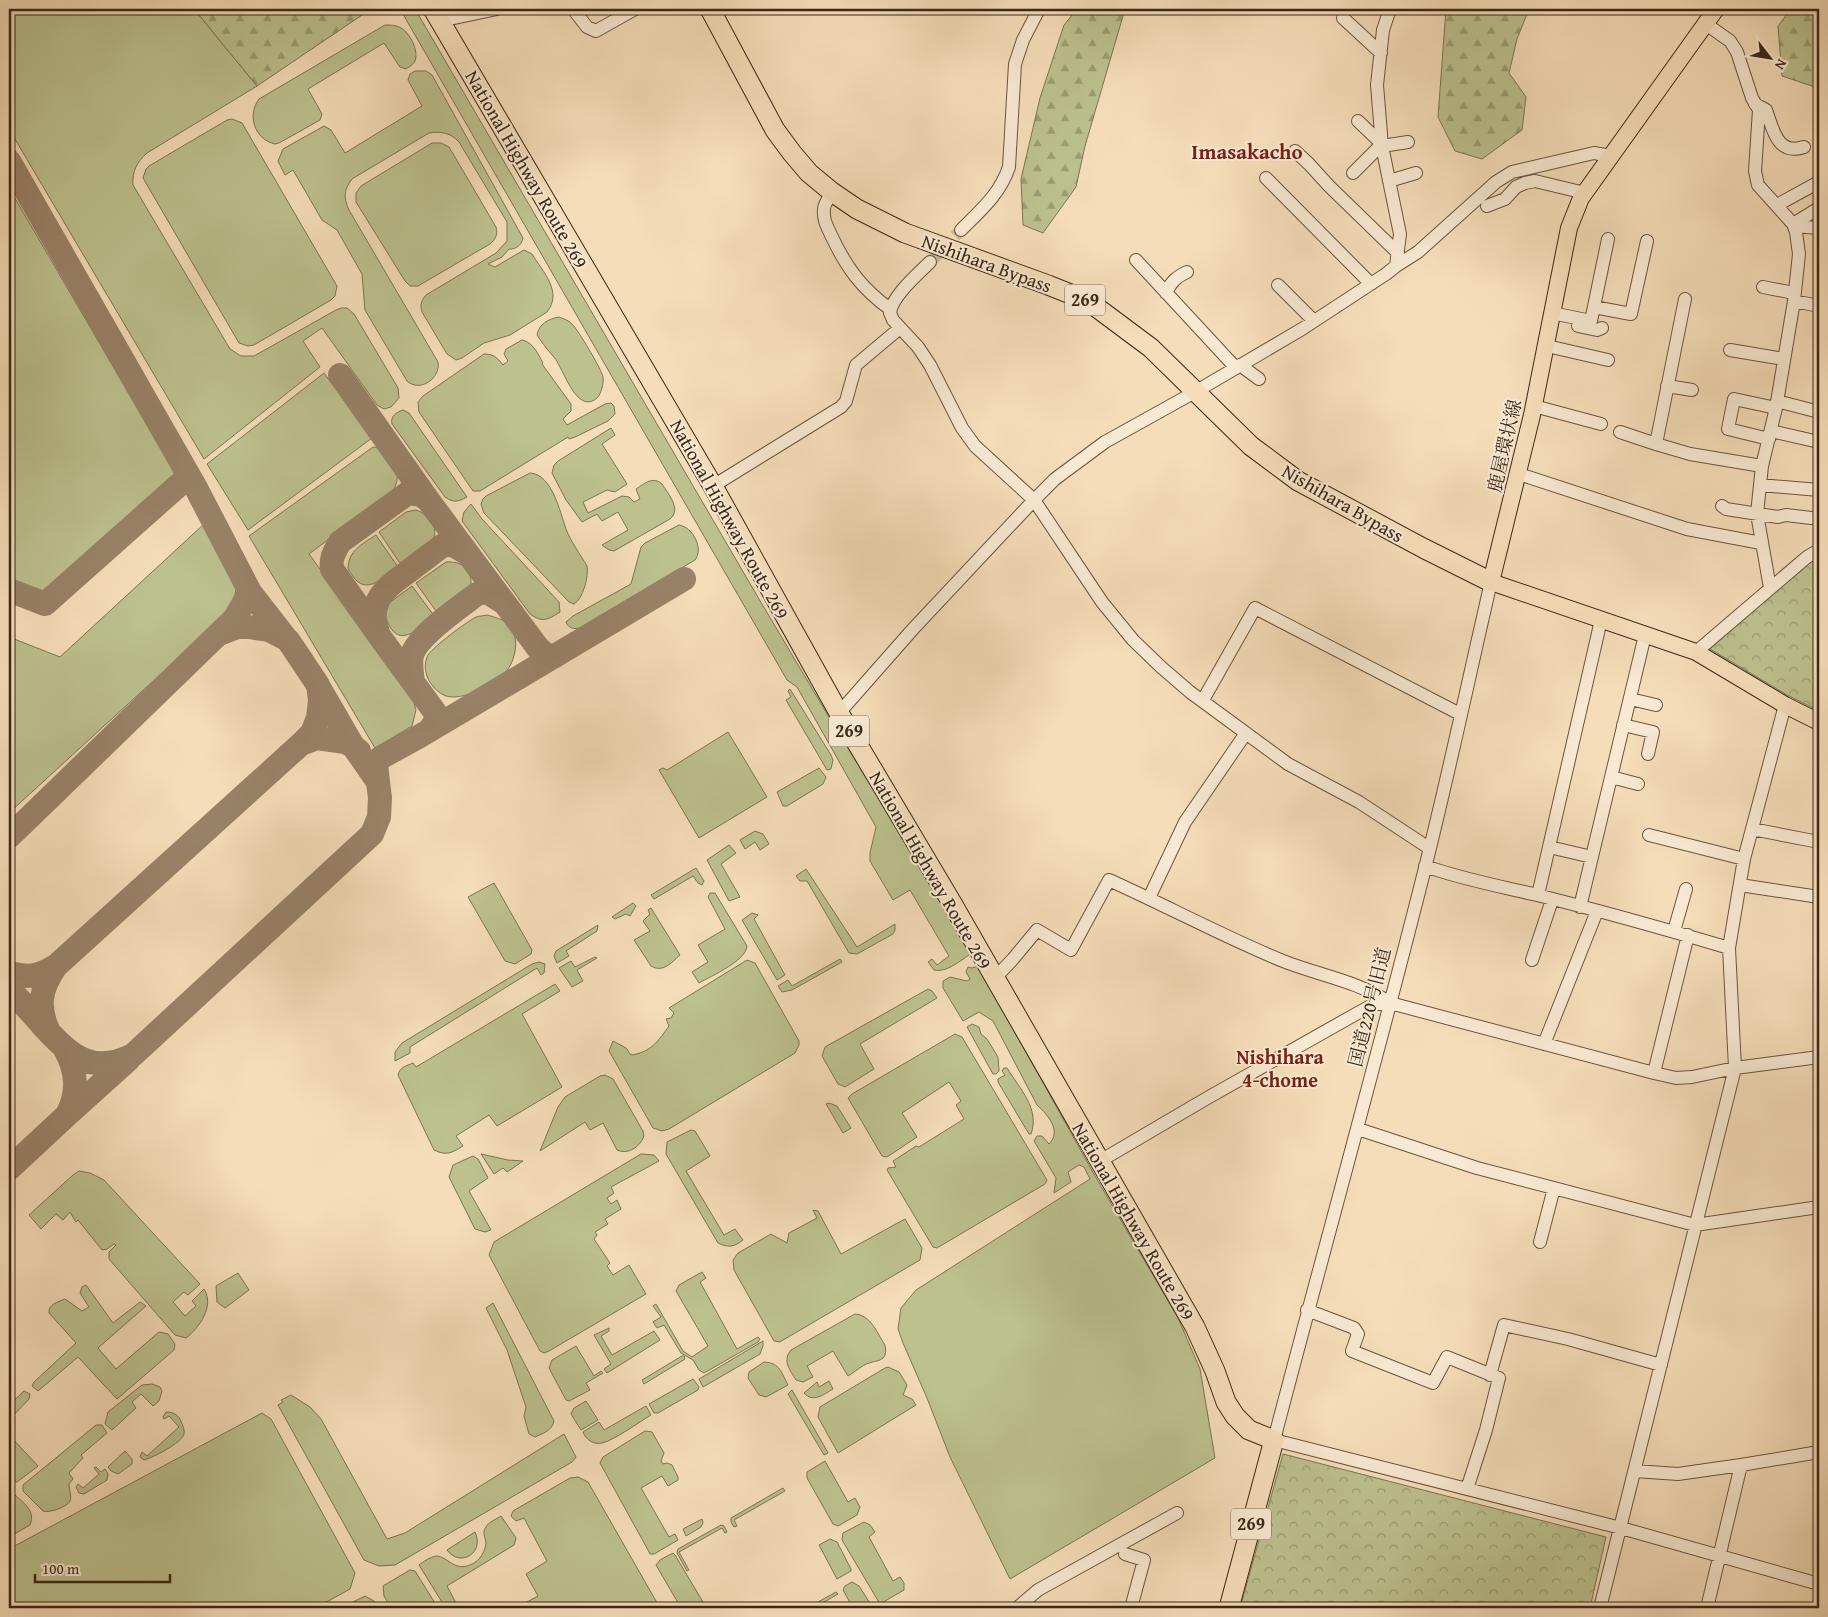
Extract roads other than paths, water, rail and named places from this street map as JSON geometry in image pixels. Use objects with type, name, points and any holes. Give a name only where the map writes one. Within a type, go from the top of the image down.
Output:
[{"type":"highway","name":"Nishihara Bypass","points":[[710,9],[775,130],[803,166],[832,192],[857,209],[905,233],[1048,284],[1088,301],[1151,348],[1251,446],[1298,481],[1491,582]]},
{"type":"highway","name":"National Highway Route 269","points":[[436,15],[713,486],[839,713],[1195,1327],[1215,1371],[1226,1402],[1235,1416],[1249,1430],[1274,1440]]},
{"type":"highway","name":"269","points":[[1229,1608],[1274,1440]]},
{"type":"main road","name":"鹿屋環状線","points":[[1491,582],[1519,474],[1534,406],[1569,228],[1585,192],[1716,9]]},
{"type":"main road","points":[[1491,582],[1696,652],[1785,705],[1819,722]]},
{"type":"street","points":[[436,15],[497,9]]},
{"type":"street","points":[[573,9],[587,27],[596,31],[635,9]]},
{"type":"street","points":[[962,230],[992,199],[1004,181],[1009,167],[1015,64],[1023,40],[1039,9]]},
{"type":"street","points":[[1390,9],[1383,30],[1377,85],[1382,145],[1400,234],[1396,266]]},
{"type":"street","points":[[1342,18],[1381,53]]},
{"type":"street","points":[[1706,24],[1730,40],[1737,52],[1755,104],[1759,110],[1755,171],[1758,185],[1794,225],[1799,254],[1784,359],[1770,435],[1762,466],[1757,514],[1770,588]]},
{"type":"street","points":[[1755,104],[1766,110],[1775,135],[1785,148],[1794,150],[1804,147]]},
{"type":"street","points":[[1358,121],[1382,145]]},
{"type":"street","points":[[1353,173],[1382,145],[1408,142]]},
{"type":"street","points":[[1295,150],[1328,186],[1398,252]]},
{"type":"street","points":[[839,713],[913,629],[1034,500],[1055,479],[1105,442],[1195,392],[1314,321],[1371,284],[1418,252],[1496,182],[1512,172],[1594,153],[1611,156]]},
{"type":"street","points":[[1389,181],[1416,174]]},
{"type":"street","points":[[1266,178],[1371,284]]},
{"type":"street","points":[[1487,206],[1505,199],[1516,187],[1535,181],[1585,192]]},
{"type":"street","points":[[1777,205],[1819,182]]},
{"type":"street","points":[[832,192],[824,207],[824,220],[839,255],[849,270],[863,286],[890,309],[893,320],[918,348],[930,365],[962,428],[975,446],[1034,500],[1102,602],[1133,640],[1190,692],[1288,764],[1360,802],[1429,848]]},
{"type":"street","points":[[1794,225],[1819,208]]},
{"type":"street","points":[[1794,225],[1819,228]]},
{"type":"street","points":[[1552,317],[1591,321],[1608,239]]},
{"type":"street","points":[[1594,307],[1631,314],[1648,241]]},
{"type":"street","points":[[1136,260],[1238,366],[1260,379]]},
{"type":"street","points":[[890,309],[908,284],[930,262]]},
{"type":"street","points":[[1166,293],[1171,282],[1187,272]]},
{"type":"street","points":[[1278,285],[1314,321]]},
{"type":"street","points":[[1763,287],[1819,306]]},
{"type":"street","points":[[1656,444],[1685,300]]},
{"type":"street","points":[[1552,317],[1597,330],[1602,328]]},
{"type":"street","points":[[713,486],[841,407],[846,401],[856,365],[900,328]]},
{"type":"street","points":[[1547,346],[1608,360]]},
{"type":"street","points":[[1730,350],[1784,359]]},
{"type":"street","points":[[1667,386],[1692,390]]},
{"type":"street","points":[[1819,412],[1776,404],[1729,399],[1727,434],[1770,435],[1819,442]]},
{"type":"street","points":[[1534,406],[1601,424]]},
{"type":"street","points":[[1620,432],[1690,454],[1762,466]]},
{"type":"street","points":[[1519,474],[1687,528],[1761,543]]},
{"type":"street","points":[[1760,485],[1819,490]]},
{"type":"street","points":[[1722,506],[1726,509],[1757,514],[1811,518]]},
{"type":"street","points":[[1696,652],[1807,557],[1819,550]]},
{"type":"street","name":"国道220号旧道","points":[[1274,1440],[1358,1129],[1425,866],[1491,582]]},
{"type":"street","points":[[1203,700],[1255,608],[1460,714]]},
{"type":"street","points":[[1538,895],[1602,620]]},
{"type":"street","points":[[1580,907],[1645,635]]},
{"type":"street","points":[[1630,699],[1656,705]]},
{"type":"street","points":[[1600,1608],[1735,1068],[1729,948],[1744,859],[1785,705]]},
{"type":"street","points":[[1623,725],[1653,732],[1648,754]]},
{"type":"street","points":[[1149,898],[1185,822],[1246,733]]},
{"type":"street","points":[[1611,777],[1638,784]]},
{"type":"street","points":[[1752,829],[1819,842]]},
{"type":"street","points":[[1649,835],[1744,859]]},
{"type":"street","points":[[1549,848],[1592,857]]},
{"type":"street","points":[[1425,866],[1449,875],[1538,895],[1674,931],[1729,948]]},
{"type":"street","points":[[994,978],[1037,930],[1071,950],[1109,880],[1285,962],[1374,992],[1390,1003]]},
{"type":"street","points":[[1740,885],[1819,896]]},
{"type":"street","points":[[1674,931],[1686,889]]},
{"type":"street","points":[[1532,960],[1552,900]]},
{"type":"street","points":[[1544,1044],[1597,911]]},
{"type":"street","points":[[1654,1073],[1688,936]]},
{"type":"street","points":[[1100,1161],[1208,1097],[1374,1004],[1390,1003],[1676,1078],[1819,1057]]},
{"type":"street","points":[[1358,1129],[1478,1168],[1696,1225],[1819,1207]]},
{"type":"street","points":[[1540,1242],[1554,1188]]},
{"type":"street","points":[[1308,1310],[1354,1328],[1358,1334],[1352,1351],[1434,1383],[1447,1357],[1499,1378],[1486,1430],[1466,1490]]},
{"type":"street","points":[[1490,1375],[1504,1325],[1576,1341],[1661,1365]]},
{"type":"street","points":[[1274,1440],[1621,1528],[1819,1584]]},
{"type":"street","points":[[1635,1471],[1678,1474],[1819,1452]]},
{"type":"street","points":[[1707,1608],[1741,1465]]},
{"type":"street","points":[[1017,1608],[1038,1590],[1177,1513]]},
{"type":"street","points":[[1125,1554],[1144,1560],[1131,1608]]},
{"type":"tunnel","points":[[930,262],[961,230]]},
{"type":"district","name":"Imasakacho","points":[[1247,152]]},
{"type":"district","name":"Nishihara 4-chome","points":[[1280,1068]]}]
